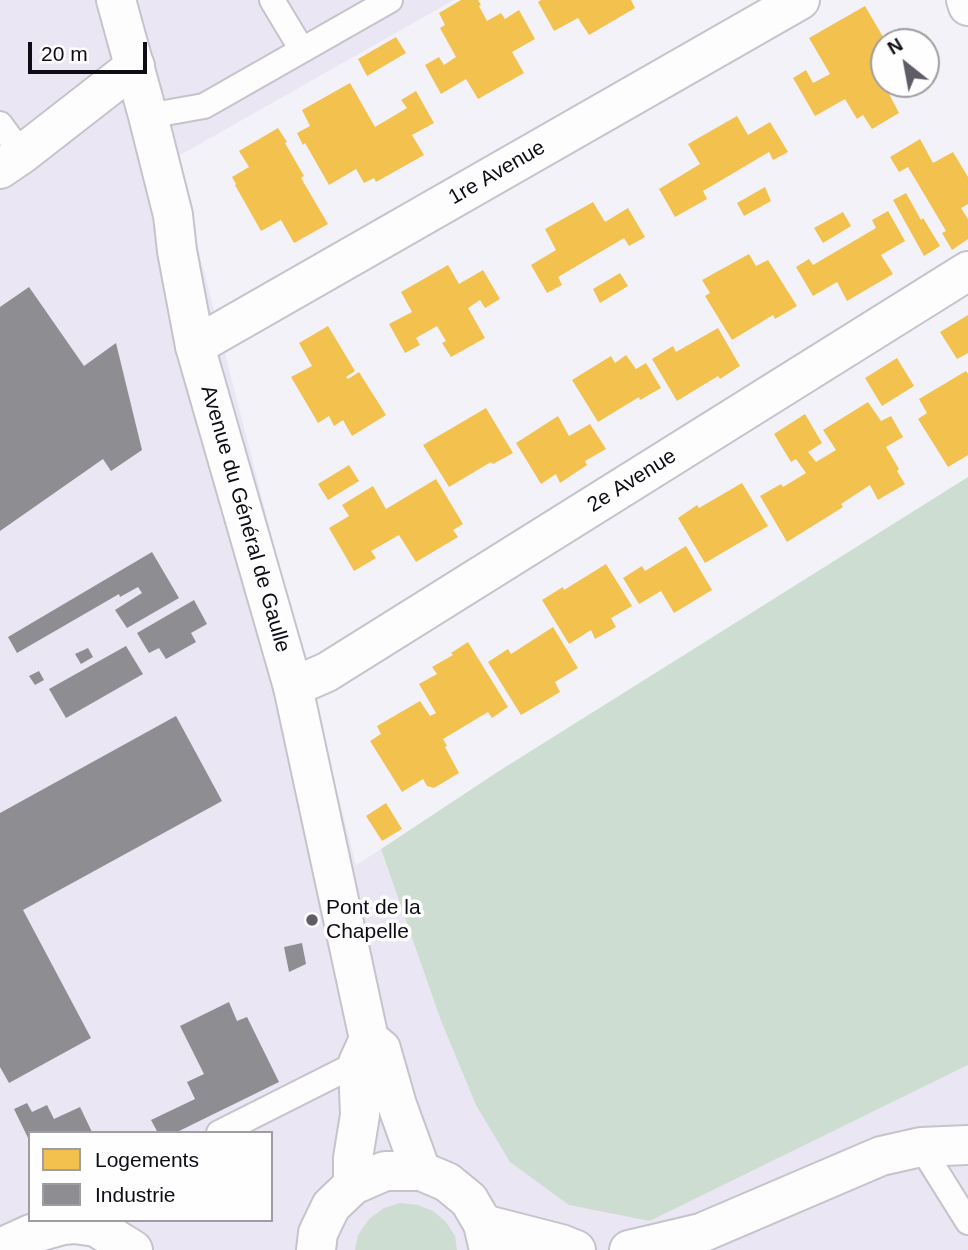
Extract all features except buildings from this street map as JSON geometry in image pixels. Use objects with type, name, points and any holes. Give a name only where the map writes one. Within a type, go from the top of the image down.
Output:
[{"type":"street","name":"Avenue du Général de Gaulle","points":[[116,0],[173,215],[195,346],[293,687],[364,1051],[360,1115],[353,1158],[353,1185]]},
{"type":"street","name":"1re Avenue","points":[[195,346],[800,0]]},
{"type":"street","points":[[966,0],[968,6]]},
{"type":"street","points":[[7,149],[135,66]]},
{"type":"street","name":"2e Avenue","points":[[293,687],[327,672],[968,271]]},
{"type":"street","name":"Avenue du Général de Gaulle","points":[[364,1051],[382,1049],[397,1105],[421,1171]]},
{"type":"street","points":[[629,1250],[701,1233],[881,1156],[921,1147],[968,1145]]},
{"type":"street","points":[[316,1250],[318,1233],[331,1206],[353,1185],[385,1171],[421,1171],[447,1182],[469,1200],[486,1237],[561,1244],[576,1250]]},
{"type":"street","points":[[0,1248],[31,1234],[63,1225],[98,1224],[134,1250]]},
{"type":"lane","points":[[272,0],[302,50]]},
{"type":"lane","points":[[148,116],[204,106],[390,0]]},
{"type":"lane","points":[[223,1131],[364,1051]]},
{"type":"lane","points":[[921,1147],[968,1222]]},
{"type":"shaded area","points":[[0,0],[454,0],[175,158],[356,865],[381,849],[440,1018],[650,1221],[968,1065],[968,1250],[109,1250],[47,1222],[273,1222],[273,1131],[28,1131],[28,1220],[0,1233]]},
{"type":"shaded area","points":[[968,477],[968,1065],[650,1221],[569,1205],[510,1162],[476,1105],[440,1018],[381,849],[499,771]]},
{"type":"shaded area","points":[[400,1203],[418,1205],[433,1211],[446,1222],[455,1236],[457,1250],[355,1250],[358,1235],[369,1219],[384,1208]]},
{"type":"place","name":"Pont de la Chapelle","points":[[312,920]]}]
